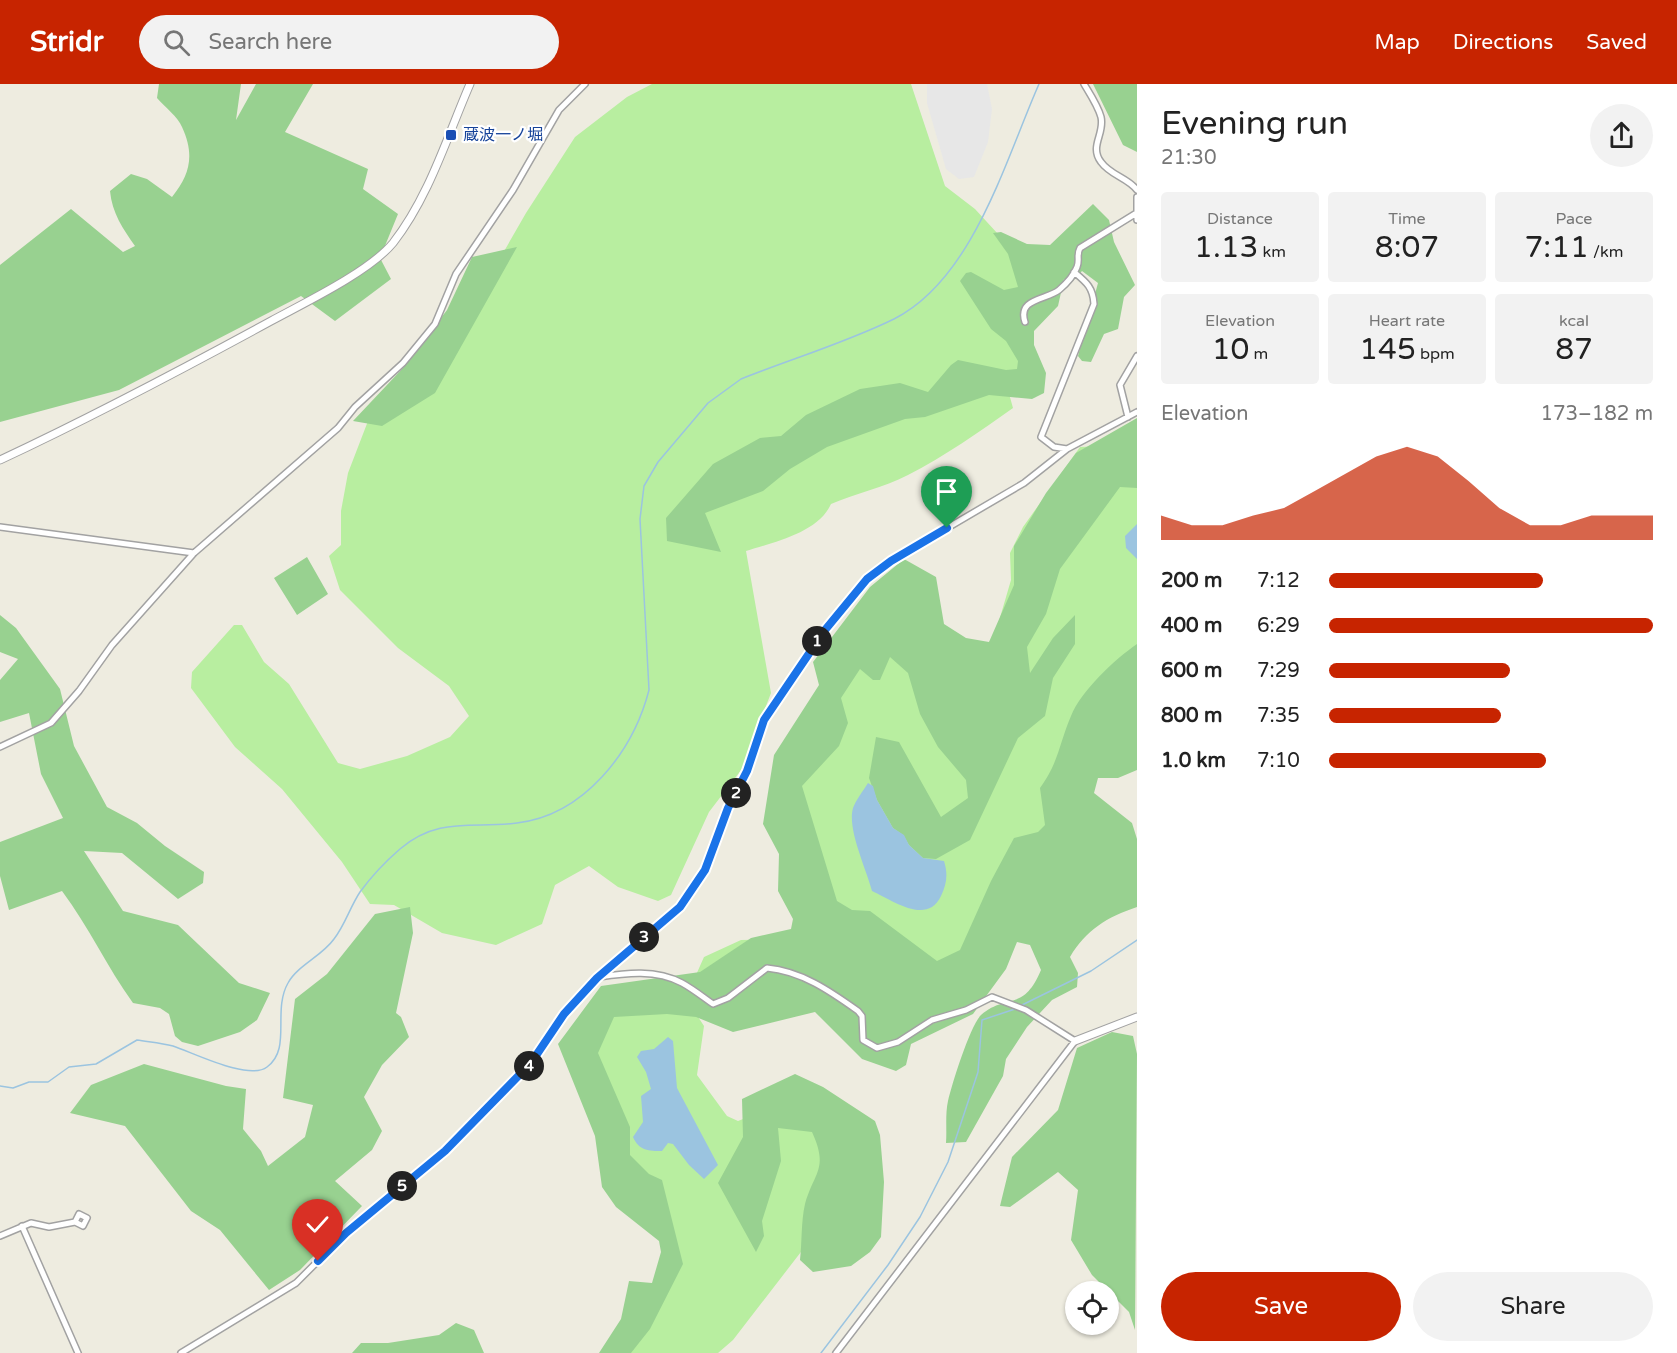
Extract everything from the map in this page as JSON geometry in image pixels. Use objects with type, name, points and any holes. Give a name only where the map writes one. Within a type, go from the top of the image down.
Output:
[{"type":"street","points":[[0,460],[97,415],[306,302],[360,269],[391,245],[411,217],[423,194],[470,84]]},
{"type":"street","points":[[0,747],[51,723],[79,691],[112,645],[195,553],[338,428],[355,407],[409,356],[435,324],[456,274],[513,190],[559,110],[585,84]]},
{"type":"street","points":[[1084,84],[1101,117],[1101,127],[1096,142],[1100,161],[1111,173],[1137,190]]},
{"type":"street","points":[[1025,322],[1024,312],[1029,303],[1058,291],[1074,272],[1080,248],[1136,217],[1137,197]]},
{"type":"street","points":[[1067,449],[1054,447],[1041,437],[1094,304],[1093,292],[1089,285],[1074,272]]},
{"type":"street","points":[[1128,417],[1120,385],[1137,356]]},
{"type":"street","points":[[181,1353],[296,1283],[346,1233],[445,1151],[531,1063],[564,1014],[597,978],[680,907],[692,893],[705,870],[728,808],[747,771],[764,720],[851,596],[867,579],[891,561],[1024,483],[1067,449],[1137,412]]},
{"type":"street","points":[[0,526],[195,553]]},
{"type":"street","points":[[597,978],[630,973],[666,978],[681,982],[713,1004],[728,998],[767,968],[777,969],[789,975],[810,978],[858,1011],[862,1016],[863,1040],[877,1048],[898,1042],[932,1020],[966,1010],[992,997],[1026,1010],[1075,1041]]},
{"type":"street","points":[[836,1353],[1075,1041],[1137,1017]]},
{"type":"street","points":[[0,1236],[31,1223],[49,1227],[75,1222]]},
{"type":"street","points":[[22,1226],[78,1353]]},
{"type":"green space","points":[[159,84],[241,84],[236,120],[256,84],[313,84],[285,132],[368,169],[363,189],[398,214],[380,258],[391,279],[335,321],[301,296],[119,390],[0,422],[0,265],[71,209],[123,252],[135,246],[116,214],[110,191],[131,174],[147,179],[172,197],[183,181],[189,164],[188,147],[182,127],[157,98]]},
{"type":"green space","points":[[652,84],[911,84],[945,186],[975,209],[1022,260],[1020,378],[1006,383],[1013,408],[949,452],[899,480],[831,504],[816,522],[794,535],[746,551],[771,693],[742,769],[709,812],[671,895],[658,901],[618,887],[589,866],[555,885],[542,924],[496,945],[442,933],[394,905],[370,904],[342,862],[282,789],[235,747],[191,688],[192,672],[234,625],[242,625],[264,662],[289,684],[338,763],[360,769],[407,756],[450,737],[469,716],[449,686],[398,648],[340,590],[329,556],[341,545],[341,511],[348,473],[368,421],[491,274],[526,213],[575,137],[627,97]]},
{"type":"green space","points":[[1093,84],[1137,84],[1137,152],[1123,145]]},
{"type":"green space","points":[[1093,204],[1109,220],[1114,242],[1135,285],[1124,297],[1118,329],[1104,334],[1091,362],[1082,361],[1078,356],[1098,283],[1082,271],[1071,283],[1064,279],[1058,306],[1034,331],[1034,345],[1046,373],[1044,393],[1032,399],[989,395],[925,417],[905,419],[827,447],[790,469],[763,491],[705,513],[721,552],[667,541],[666,518],[713,464],[760,438],[781,436],[806,415],[860,389],[900,383],[928,392],[958,360],[1006,370],[1017,369],[1018,361],[1006,341],[991,329],[960,281],[966,273],[971,272],[1004,290],[1018,287],[1008,254],[993,233],[1001,232],[1027,244],[1050,245]]},
{"type":"green space","points":[[517,247],[435,393],[382,426],[353,421],[403,368],[447,310],[472,257]]},
{"type":"green space","points":[[1137,418],[1137,488],[1120,487],[1060,569],[1046,614],[1027,647],[1030,673],[1053,638],[1075,615],[1075,644],[1053,678],[1045,716],[1018,738],[970,840],[936,859],[923,858],[909,845],[903,835],[893,828],[877,800],[869,778],[876,737],[899,742],[941,817],[968,798],[966,780],[938,747],[920,714],[908,673],[890,657],[880,680],[873,680],[860,669],[841,698],[848,723],[839,746],[802,786],[837,901],[852,910],[870,911],[937,961],[960,950],[991,881],[1014,838],[1038,832],[1045,825],[1040,788],[1055,761],[1076,706],[1100,676],[1137,644],[1137,770],[1118,778],[1098,778],[1094,793],[1132,823],[1137,839],[1137,907],[1116,915],[1098,926],[1076,948],[1070,957],[1078,973],[1077,987],[1052,1000],[1027,1027],[1006,1059],[1003,1076],[966,1142],[946,1143],[947,1106],[957,1069],[981,1015],[998,1005],[1021,997],[1034,983],[1041,970],[1030,945],[1017,942],[1006,969],[973,1014],[911,1044],[906,1065],[896,1071],[862,1059],[815,1012],[733,1032],[696,1017],[667,1014],[614,1017],[598,1053],[630,1127],[630,1155],[649,1174],[662,1180],[683,1264],[650,1329],[631,1353],[599,1353],[621,1319],[629,1281],[652,1283],[661,1252],[659,1241],[616,1207],[602,1187],[595,1136],[558,1044],[601,986],[700,972],[751,938],[791,929],[793,919],[778,891],[779,854],[763,824],[774,755],[819,685],[813,662],[870,587],[904,559],[936,577],[944,624],[966,638],[989,642],[1014,585],[1014,546],[1046,493],[1076,453]]},
{"type":"green space","points":[[1102,446],[1137,450],[1137,725],[1090,747],[1067,820],[969,948],[862,1009],[692,984],[704,957],[741,940],[784,939],[798,923],[771,808],[871,629],[925,692],[994,638],[1011,580],[1010,553],[1023,527],[1080,447]]},
{"type":"green space","points":[[307,557],[328,594],[297,615],[274,578]]},
{"type":"green space","points":[[0,615],[16,628],[60,689],[74,746],[107,807],[137,823],[165,846],[204,872],[203,883],[178,899],[122,853],[84,851],[123,911],[178,925],[239,983],[270,993],[257,1020],[240,1032],[198,1046],[182,1042],[175,1036],[169,1014],[160,1008],[133,1003],[62,891],[9,910],[0,876],[0,842],[63,818],[41,774],[29,713],[0,722],[0,680],[18,659],[0,652]]},
{"type":"green space","points":[[410,907],[413,933],[396,1013],[401,1017],[409,1037],[382,1065],[364,1097],[382,1131],[372,1150],[335,1181],[362,1206],[300,1270],[269,1290],[220,1230],[191,1211],[125,1126],[70,1113],[91,1085],[144,1064],[226,1086],[246,1089],[243,1129],[261,1151],[268,1166],[305,1137],[313,1105],[283,1098],[295,999],[327,974],[375,914]]},
{"type":"green space","points":[[689,1003],[704,1026],[697,1075],[727,1116],[738,1121],[761,1112],[812,1129],[819,1140],[822,1170],[804,1248],[733,1340],[718,1353],[608,1353],[671,1260],[633,1176],[587,1043],[602,1007]]},
{"type":"green space","points":[[1112,1032],[1133,1036],[1137,1054],[1135,1330],[1129,1312],[1119,1302],[1119,1281],[1098,1281],[1071,1240],[1078,1190],[1058,1172],[1010,1207],[1000,1206],[1012,1157],[1058,1110],[1077,1048]]},
{"type":"green space","points":[[795,1074],[823,1087],[875,1121],[880,1135],[884,1182],[881,1237],[870,1252],[851,1266],[813,1272],[800,1260],[805,1204],[820,1163],[817,1144],[812,1132],[778,1128],[781,1161],[762,1221],[764,1236],[756,1252],[718,1183],[743,1137],[742,1099]]},
{"type":"green space","points":[[456,1323],[474,1330],[484,1353],[352,1353],[361,1343],[388,1343],[439,1335]]},
{"type":"shaded area","points":[[927,84],[987,84],[992,109],[988,142],[974,177],[959,179],[946,169],[927,103]]},
{"type":"water","points":[[1137,524],[1137,559],[1126,548],[1125,536]]},
{"type":"water","points":[[868,783],[873,786],[877,800],[893,828],[904,835],[909,845],[923,858],[944,861],[946,883],[935,905],[927,909],[909,908],[872,891],[855,837],[852,817],[854,805]]},
{"type":"water","points":[[668,1037],[673,1041],[677,1088],[718,1165],[704,1179],[689,1165],[673,1144],[668,1143],[662,1151],[649,1150],[641,1148],[633,1137],[643,1122],[641,1096],[651,1089],[646,1072],[637,1057],[641,1051],[654,1049]]},
{"type":"waterway","points":[[0,1086],[13,1088],[29,1082],[48,1082],[69,1067],[96,1064],[137,1040],[173,1046],[248,1071],[267,1067],[279,1050],[281,1005],[288,983],[297,971],[329,945],[360,892],[400,849],[414,839],[443,828],[517,823],[541,818],[564,808],[602,777],[631,736],[649,690],[640,519],[644,486],[658,462],[708,403],[741,379],[875,328],[922,301],[945,276],[966,247],[999,182],[1039,84]]},
{"type":"waterway","points":[[1022,1005],[1091,971],[1137,940]]},
{"type":"waterway","points":[[821,1353],[888,1265],[920,1217],[948,1162],[978,1072],[982,1020],[1015,1009]]},
{"type":"place","name":"蔵波一ノ堀","points":[[451,135]]},
{"type":"route","points":[[318,1261],[346,1233],[445,1151],[531,1063],[545,1046],[564,1014],[597,978],[680,907],[692,893],[705,870],[728,808],[747,771],[764,720],[825,630],[867,579],[891,561],[947,528]]}]
